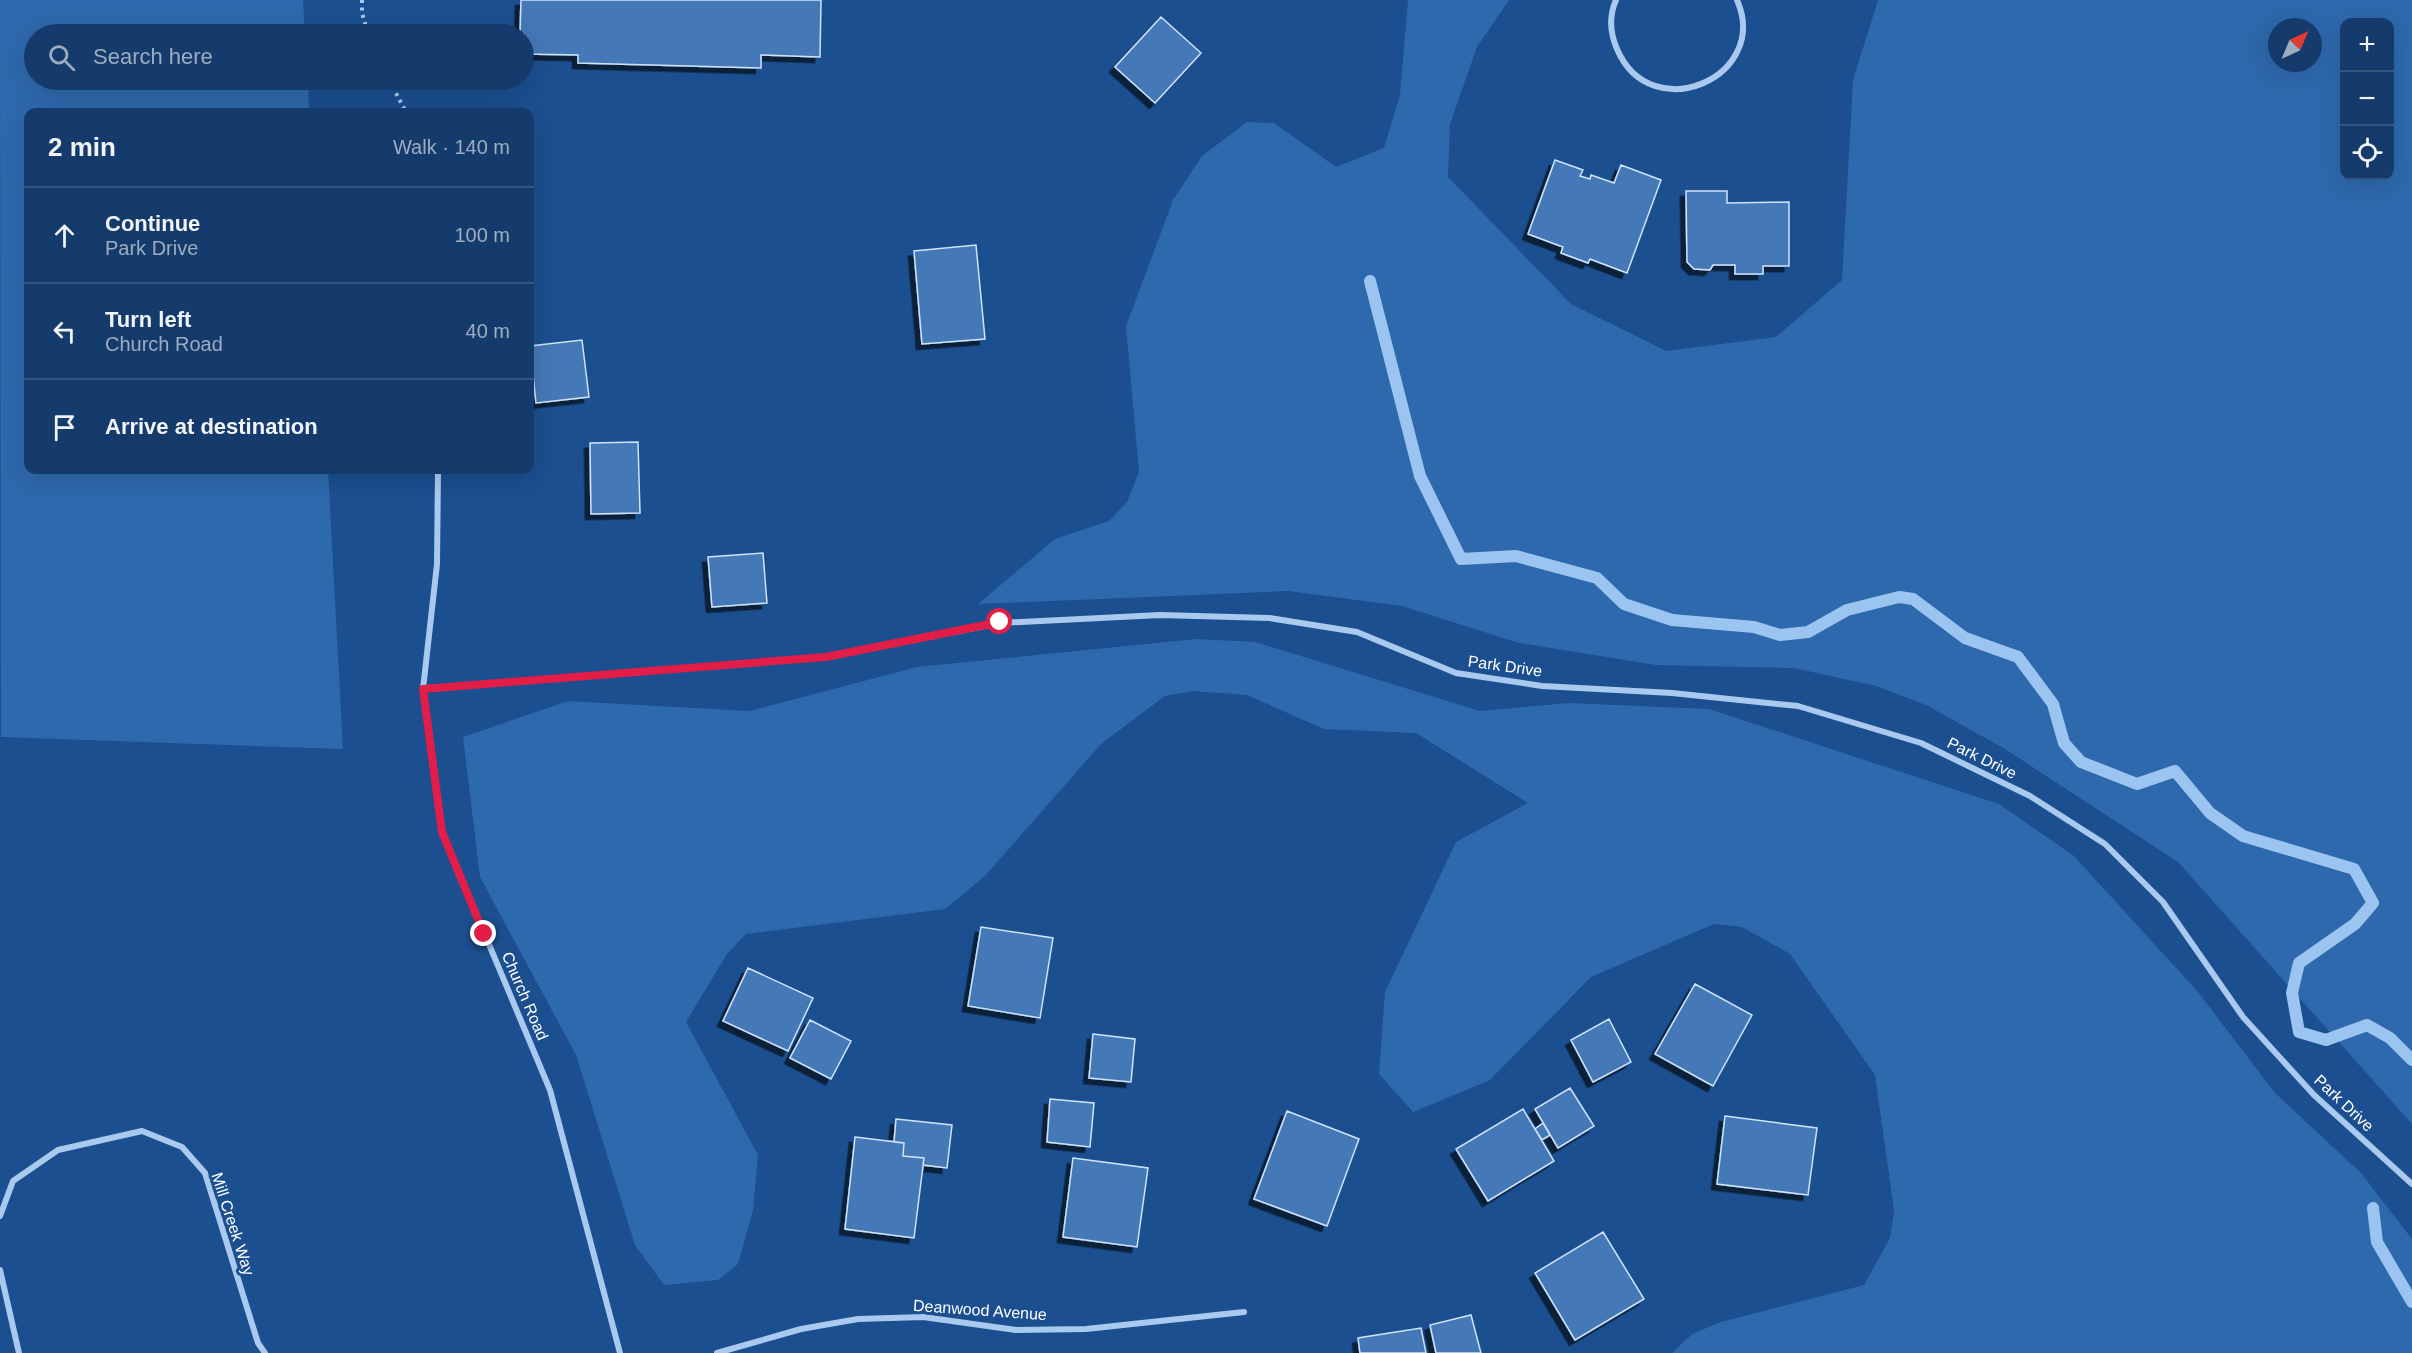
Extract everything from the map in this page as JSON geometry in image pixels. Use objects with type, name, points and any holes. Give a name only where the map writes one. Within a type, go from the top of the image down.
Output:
[{"type":"street","points":[[1616,0],[1611,24],[1613,40],[1622,60],[1638,77],[1662,88],[1682,90],[1700,86],[1717,77],[1731,62],[1738,47],[1742,24],[1737,0]]},
{"type":"street","name":"Church Road","points":[[438,474],[437,564],[423,689],[442,832],[550,1090],[620,1353]]},
{"type":"street","name":"Park Drive","points":[[423,689],[826,657],[1000,622],[1160,615],[1269,618],[1357,632],[1456,673],[1542,686],[1672,693],[1798,706],[1921,743],[2030,796],[2105,844],[2163,902],[2243,1017],[2314,1095],[2412,1184]]},
{"type":"street","name":"Mill Creek Way","points":[[0,1216],[13,1181],[58,1150],[142,1131],[182,1147],[204,1173],[251,1324],[258,1343],[265,1353]]},
{"type":"street","points":[[0,1270],[19,1353]]},
{"type":"street","name":"Deanwood Avenue","points":[[717,1353],[801,1329],[858,1319],[923,1317],[1016,1330],[1086,1329],[1244,1312]]},
{"type":"path","points":[[363,0],[362,13],[365,24]]},
{"type":"path","points":[[394,90],[404,108]]},
{"type":"shaded area","points":[[0,0],[303,0],[304,24],[24,24],[24,90],[308,90],[309,108],[24,108],[24,474],[328,474],[343,749],[1,737]]},
{"type":"shaded area","points":[[1408,0],[1509,0],[1477,47],[1450,124],[1448,177],[1571,304],[1666,351],[1776,337],[1842,280],[1853,80],[1878,0],[2412,0],[2412,1124],[2178,862],[2005,749],[1926,705],[1876,686],[1794,668],[1656,665],[1519,643],[1402,606],[1288,591],[978,604],[1055,539],[1109,521],[1127,502],[1139,472],[1126,326],[1173,200],[1202,156],[1247,122],[1274,123],[1336,167],[1384,148],[1400,95]]},
{"type":"shaded area","points":[[1197,639],[1255,642],[1480,711],[1569,703],[1709,709],[1999,804],[2074,856],[2198,992],[2275,1093],[2361,1173],[2412,1239],[2412,1353],[1672,1353],[1692,1334],[1721,1322],[1864,1285],[1890,1238],[1894,1210],[1875,1075],[1790,954],[1742,927],[1714,924],[1591,977],[1490,1080],[1413,1112],[1379,1074],[1385,992],[1456,842],[1528,803],[1416,733],[1324,729],[1247,695],[1193,691],[1165,696],[1101,744],[985,876],[945,909],[746,934],[727,954],[686,1022],[758,1155],[753,1210],[738,1264],[718,1280],[664,1285],[635,1245],[576,1055],[480,877],[463,737],[568,701],[750,711],[917,667]]},
{"type":"building","points":[[521,0],[821,0],[820,57],[761,55],[761,68],[578,63],[578,55],[534,54],[534,24],[520,24]]},
{"type":"building","points":[[1161,17],[1201,53],[1155,103],[1115,67]]},
{"type":"building","points":[[1555,160],[1583,170],[1580,176],[1590,179],[1591,175],[1614,183],[1621,165],[1661,180],[1627,273],[1590,259],[1588,263],[1561,253],[1563,247],[1528,234]]},
{"type":"building","points":[[1686,191],[1727,191],[1727,203],[1789,202],[1789,266],[1763,266],[1763,274],[1735,274],[1735,265],[1713,265],[1710,270],[1694,269],[1687,262]]},
{"type":"building","points":[[976,245],[985,339],[922,344],[914,251]]},
{"type":"building","points":[[582,340],[589,397],[536,403],[534,346]]},
{"type":"building","points":[[638,442],[640,513],[591,514],[590,443]]},
{"type":"building","points":[[763,553],[767,603],[712,607],[708,557]]},
{"type":"building","points":[[981,927],[1053,938],[1040,1018],[968,1006]]},
{"type":"building","points":[[748,968],[813,998],[788,1051],[723,1021]]},
{"type":"building","points":[[1695,984],[1752,1015],[1713,1086],[1655,1054]]},
{"type":"building","points":[[1609,1019],[1631,1062],[1593,1082],[1571,1040]]},
{"type":"building","points":[[810,1020],[851,1041],[831,1079],[790,1058]]},
{"type":"building","points":[[1093,1034],[1135,1039],[1131,1082],[1089,1078]]},
{"type":"building","points":[[1570,1088],[1594,1126],[1558,1148],[1535,1109]]},
{"type":"building","points":[[1050,1099],[1094,1103],[1090,1147],[1047,1142]]},
{"type":"building","points":[[1523,1109],[1554,1161],[1488,1201],[1456,1149]]},
{"type":"building","points":[[1287,1111],[1359,1139],[1327,1226],[1254,1199]]},
{"type":"building","points":[[1725,1116],[1817,1128],[1808,1195],[1717,1184]]},
{"type":"building","points":[[896,1119],[952,1125],[947,1168],[923,1165],[924,1158],[903,1156],[904,1143],[894,1142]]},
{"type":"building","points":[[1543,1123],[1550,1135],[1542,1140],[1535,1129]]},
{"type":"building","points":[[855,1137],[904,1143],[903,1156],[924,1158],[914,1238],[845,1229]]},
{"type":"building","points":[[1073,1158],[1148,1168],[1137,1247],[1063,1237]]},
{"type":"building","points":[[1603,1232],[1644,1299],[1575,1340],[1535,1273]]},
{"type":"building","points":[[1471,1315],[1481,1353],[1436,1353],[1430,1325]]},
{"type":"building","points":[[1421,1328],[1426,1353],[1360,1353],[1358,1338]]},
{"type":"waterway","points":[[1370,281],[1420,476],[1461,559],[1516,556],[1597,578],[1624,604],[1672,620],[1754,627],[1780,635],[1808,632],[1847,610],[1899,597],[1913,599],[1965,638],[2018,657],[2053,704],[2064,743],[2081,762],[2137,784],[2175,771],[2210,813],[2243,836],[2354,869],[2373,903],[2355,924],[2299,963],[2292,993],[2299,1032],[2326,1040],[2367,1025],[2390,1038],[2412,1060]]},
{"type":"waterway","points":[[2373,1208],[2377,1242],[2412,1302]]},
{"type":"route","points":[[484,934],[442,832],[423,689],[826,657],[1000,622]]}]
